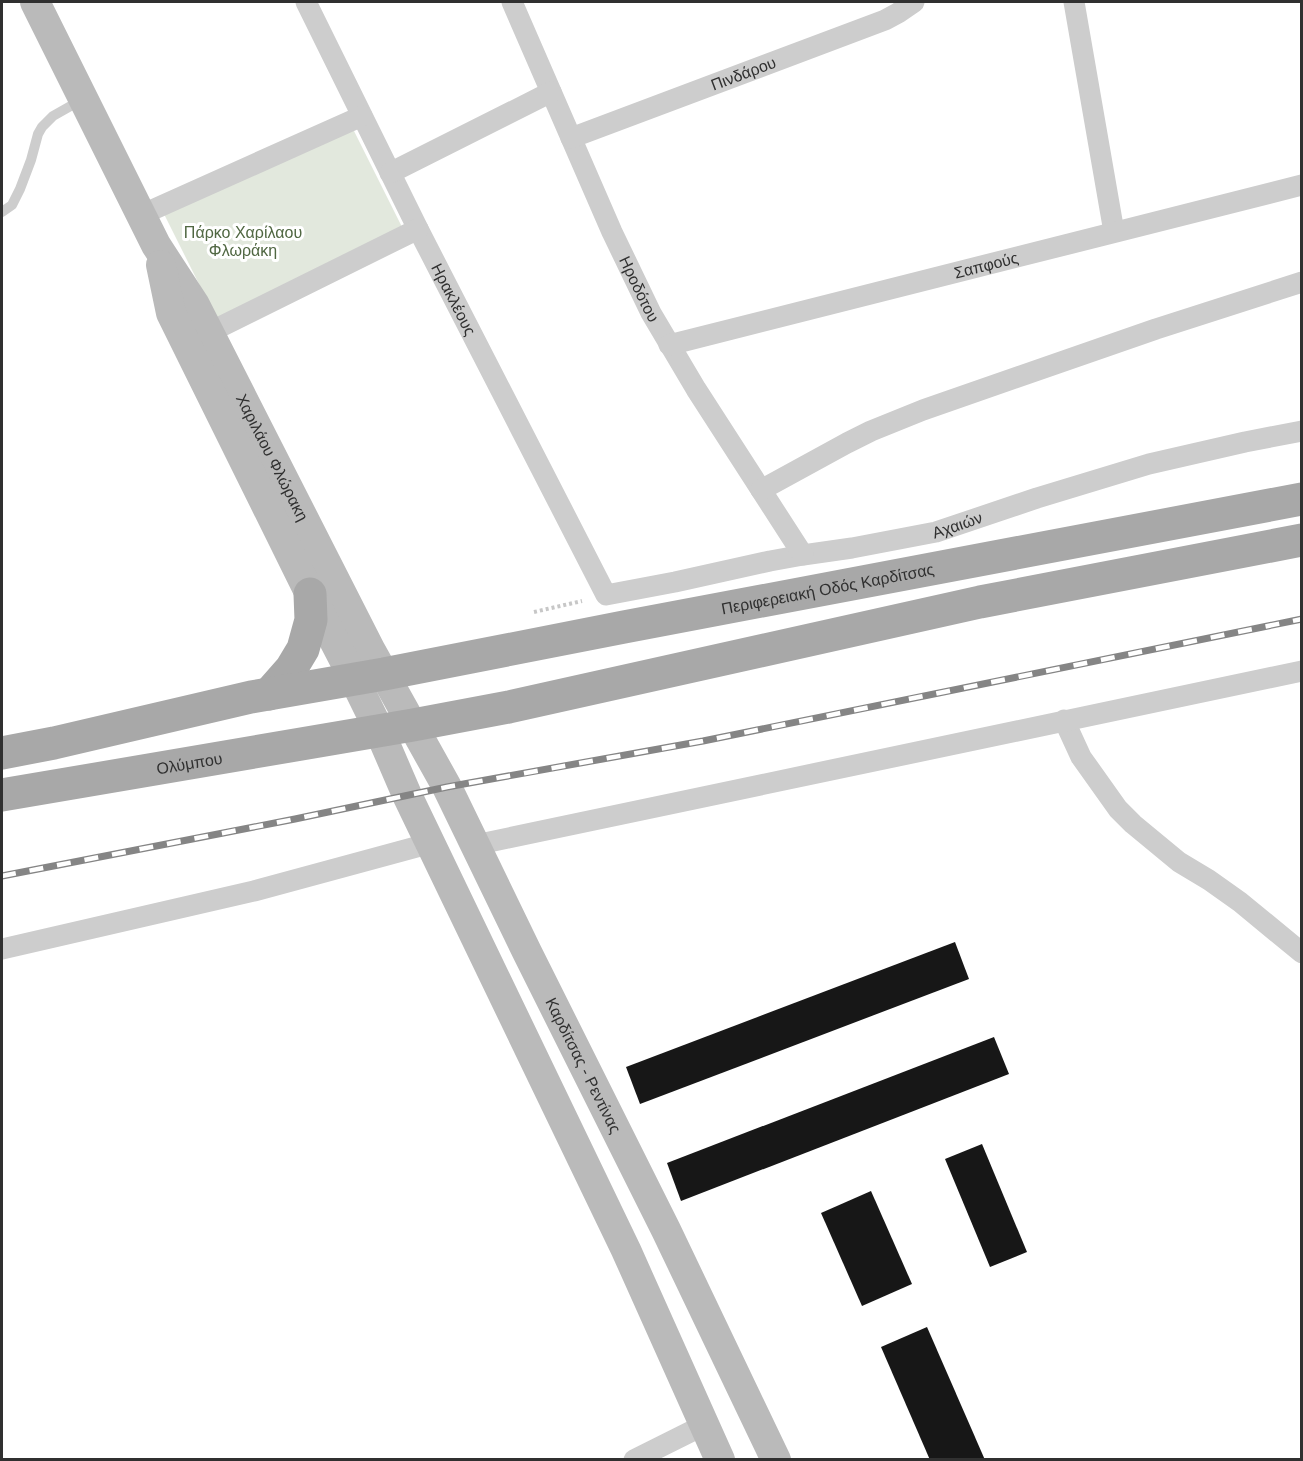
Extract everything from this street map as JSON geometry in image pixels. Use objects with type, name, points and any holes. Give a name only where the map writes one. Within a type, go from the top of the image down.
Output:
[{"type":"main road","name":"Χαριλάου Φλώρακη","points":[[35,2],[156,245],[195,305],[369,677]]},
{"type":"main road","name":"Χαριλάου Φλώρακη","points":[[156,245],[171,313],[310,594],[369,677]]},
{"type":"main road","name":"Περιφερειακή Οδός Καρδίτσας","points":[[369,677],[1302,499]]},
{"type":"main road","points":[[379,730],[508,706],[980,602],[1302,540]]},
{"type":"main road","points":[[269,694],[291,669],[303,650],[311,620],[310,594]]},
{"type":"main road","points":[[2,753],[269,694],[369,677],[379,730],[407,795],[626,1250],[720,1460]]},
{"type":"main road","name":"Καρδίτσας - Ρεντίνας","points":[[369,677],[413,725],[447,787],[666,1230],[776,1460]]},
{"type":"main road","name":"Ολύμπου","points":[[2,795],[379,730]]},
{"type":"main road","points":[[626,1250],[666,1230]]},
{"type":"street","name":"Ηρακλέους","points":[[306,2],[418,229],[606,595]]},
{"type":"street","name":"Ηροδότου","points":[[512,2],[628,267],[651,313],[696,389],[803,555]]},
{"type":"street","name":"Πινδάρου","points":[[571,138],[874,24],[898,13],[914,2]]},
{"type":"street","points":[[1074,2],[1114,232]]},
{"type":"street","points":[[390,173],[551,92]]},
{"type":"street","points":[[141,215],[362,116]]},
{"type":"street","name":"Σαπφούς","points":[[669,345],[1302,185]]},
{"type":"street","points":[[208,333],[418,229]]},
{"type":"street","points":[[761,490],[871,431],[923,411],[1156,329],[1302,282]]},
{"type":"street","name":"Αχαιών","points":[[606,595],[803,555],[936,532],[1149,464],[1302,431]]},
{"type":"street","points":[[475,845],[1302,671]]},
{"type":"street","points":[[1064,720],[1081,757],[1125,816],[1179,862],[1240,902],[1302,953]]},
{"type":"street","points":[[2,740],[54,743]]},
{"type":"street","points":[[2,949],[254,891],[431,843]]},
{"type":"street","points":[[634,1460],[704,1425]]},
{"type":"lane","points":[[2,212],[12,205],[20,189],[42,127],[52,116],[83,98]]},
{"type":"green space","name":"Πάρκο Χαρίλαου Φλωράκη","points":[[352,127],[403,229],[216,318],[164,214]]},
{"type":"building","points":[[955,942],[969,979],[640,1104],[626,1067]]},
{"type":"building","points":[[994,1037],[1009,1074],[681,1201],[667,1163]]},
{"type":"building","points":[[982,1144],[1027,1252],[990,1267],[945,1159]]},
{"type":"building","points":[[871,1191],[912,1284],[862,1306],[821,1213]]},
{"type":"building","points":[[927,1327],[985,1460],[930,1460],[881,1347]]},
{"type":"railway","points":[[2,876],[447,787],[703,741],[1302,619]]}]
